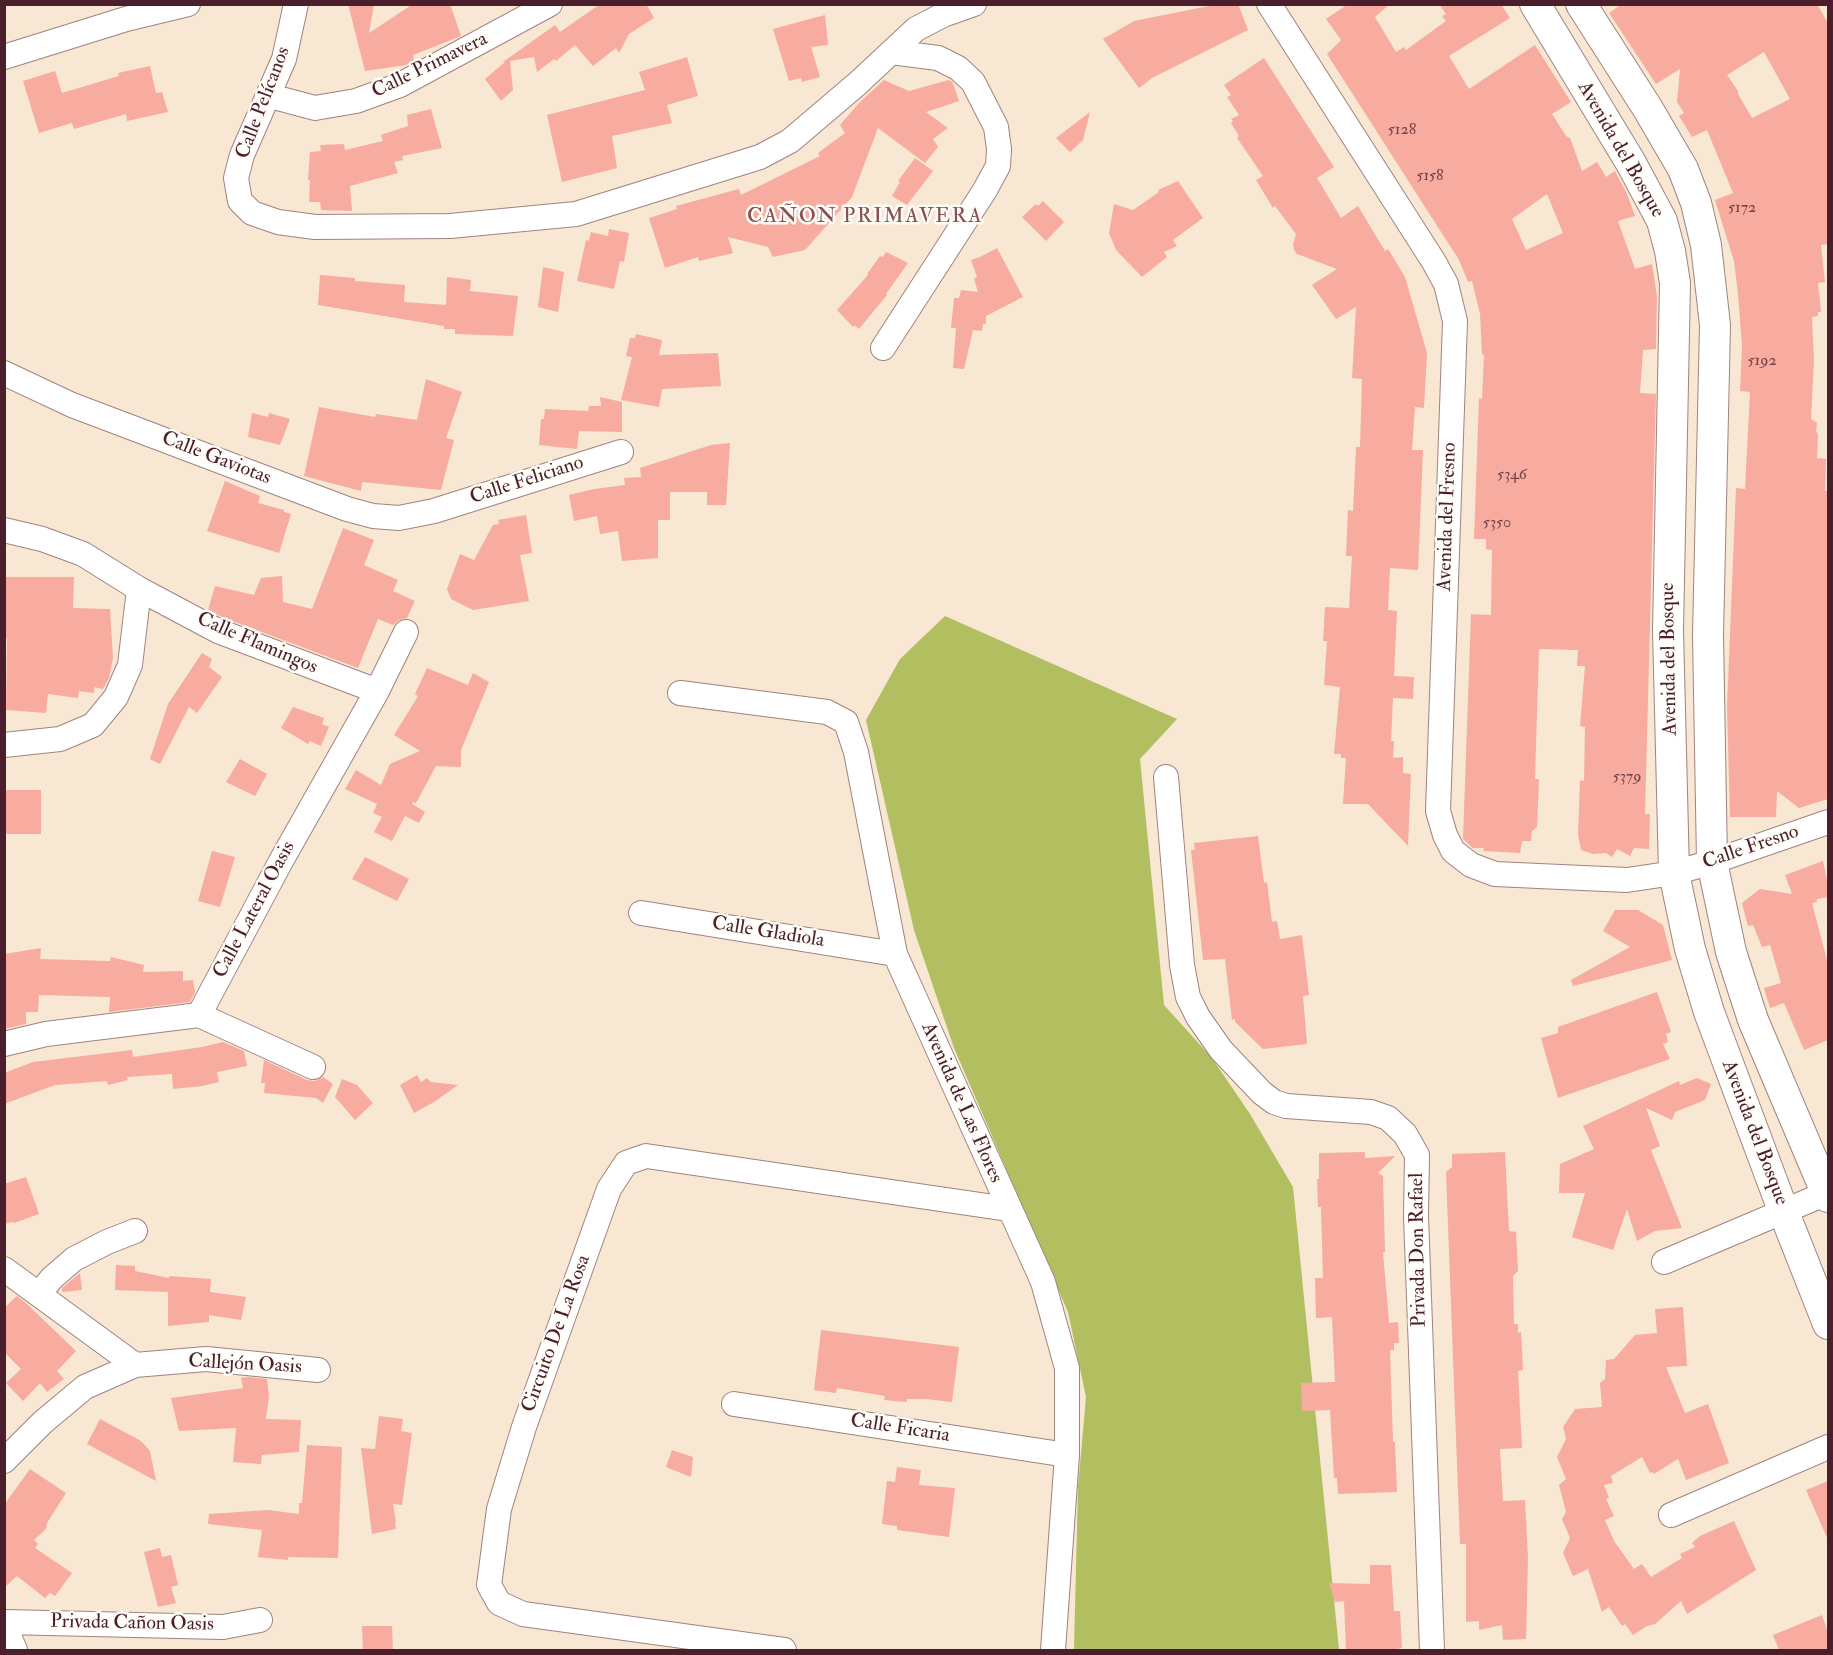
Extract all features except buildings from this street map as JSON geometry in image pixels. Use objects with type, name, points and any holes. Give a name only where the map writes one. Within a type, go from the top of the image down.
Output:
[{"type":"street","points":[[4,57],[188,4]]},
{"type":"street","name":"Calle Pelícanos","points":[[296,4],[284,59],[270,96],[242,155],[236,178],[240,201],[252,213],[278,222],[315,227],[450,225],[576,214],[760,157],[790,141],[891,52]]},
{"type":"street","name":"Calle Primavera","points":[[270,96],[315,108],[356,101],[400,85],[550,4]]},
{"type":"street","points":[[891,52],[916,29],[943,15],[974,4]]},
{"type":"street","name":"Avenida del Fresno","points":[[1269,4],[1434,262],[1446,284],[1455,321],[1438,811],[1444,835],[1453,850],[1471,865],[1495,874],[1628,880],[1674,873]]},
{"type":"street","name":"Avenida del Bosque","points":[[1535,4],[1631,163],[1662,221],[1670,251],[1675,283],[1668,630],[1674,873],[1690,949],[1709,1012],[1828,1323]]},
{"type":"street","name":"Avenida del Bosque","points":[[1581,4],[1683,169],[1696,202],[1706,245],[1715,325],[1708,635],[1712,862],[1731,952],[1753,1020],[1828,1195]]},
{"type":"street","points":[[883,348],[985,190],[998,166],[999,149],[996,127],[973,82],[958,68],[938,58],[891,52]]},
{"type":"street","name":"Calle Gaviotas","points":[[4,373],[72,405],[347,509],[372,516],[399,518],[434,511]]},
{"type":"street","name":"Calle Feliciano","points":[[434,511],[621,452]]},
{"type":"street","name":"Calle Flamingos","points":[[4,530],[42,539],[84,554],[139,589],[218,631],[378,691]]},
{"type":"street","points":[[4,745],[60,739],[93,724],[116,697],[130,666],[139,589]]},
{"type":"street","name":"Calle Lateral Oasis","points":[[199,1015],[281,861],[378,691],[406,632]]},
{"type":"street","name":"Avenida de Las Flores","points":[[680,693],[827,712],[846,722],[856,752],[894,954],[1043,1282],[1067,1368],[1067,1455],[1053,1650]]},
{"type":"street","name":"Privada Don Rafael","points":[[1166,777],[1182,965],[1188,997],[1198,1017],[1221,1050],[1262,1093],[1274,1102],[1286,1106],[1371,1112],[1388,1118],[1405,1134],[1417,1155],[1416,1216],[1432,1650]]},
{"type":"street","name":"Calle Fresno","points":[[1674,873],[1828,822]]},
{"type":"street","name":"Calle Gladiola","points":[[641,913],[894,954]]},
{"type":"street","points":[[4,1044],[46,1034],[199,1015],[312,1067]]},
{"type":"street","name":"Circuito De La Rosa","points":[[784,1650],[523,1614],[499,1603],[489,1585],[499,1509],[524,1427],[609,1188],[626,1163],[646,1156],[1008,1209]]},
{"type":"street","points":[[1664,1262],[1783,1210],[1828,1195]]},
{"type":"street","points":[[39,1294],[52,1278],[74,1259],[135,1231]]},
{"type":"street","points":[[4,1269],[135,1365]]},
{"type":"street","name":"Callejón Oasis","points":[[4,1461],[43,1422],[85,1387],[135,1365],[206,1359],[318,1370]]},
{"type":"street","name":"Calle Ficaria","points":[[734,1404],[1067,1455]]},
{"type":"street","points":[[1671,1515],[1828,1447]]},
{"type":"street","name":"Privada Cañon Oasis","points":[[4,1623],[223,1627],[260,1620]]},
{"type":"street","points":[[4,1623],[15,1650]]},
{"type":"green space","points":[[945,616],[1177,719],[1140,759],[1164,1005],[1212,1058],[1250,1114],[1293,1187],[1339,1650],[1074,1650],[1078,1487],[1086,1397],[1068,1312],[954,1048],[914,930],[866,720],[900,659]]},
{"type":"district","name":"CAÑON PRIMAVERA","points":[[865,217]]}]
